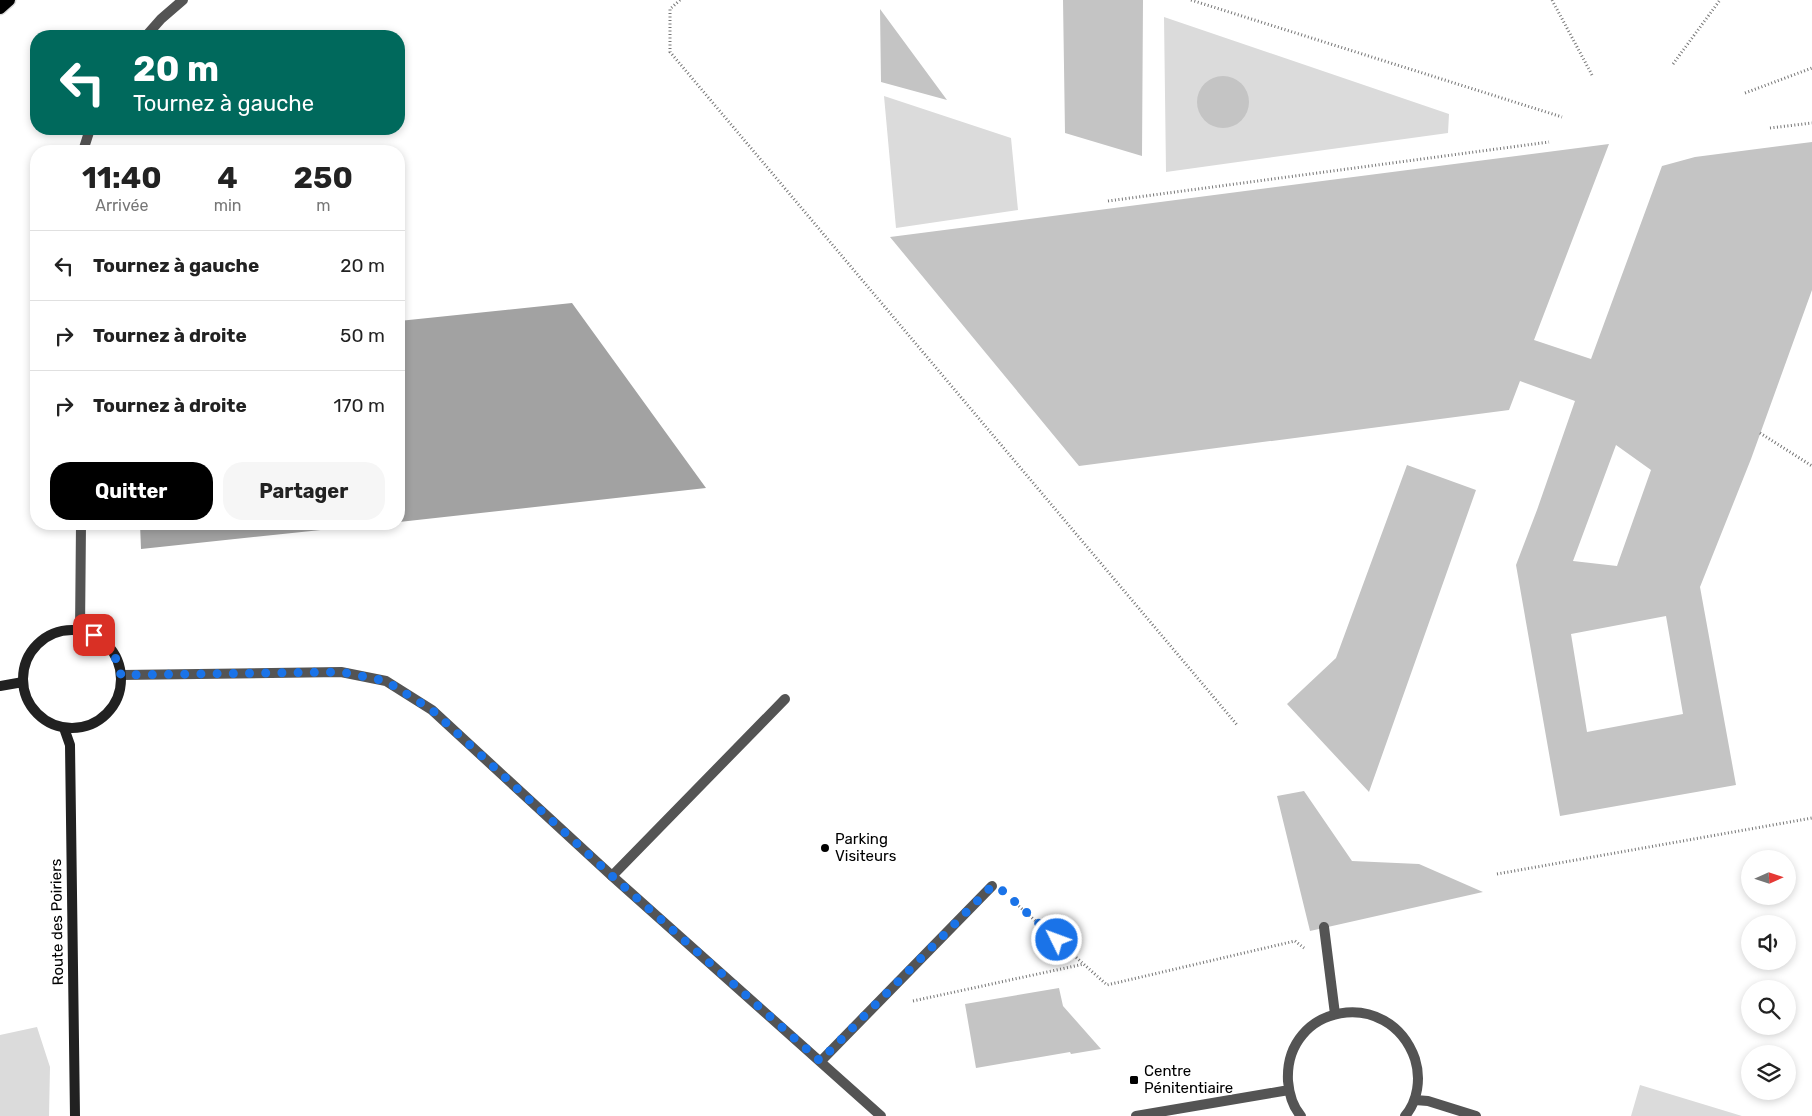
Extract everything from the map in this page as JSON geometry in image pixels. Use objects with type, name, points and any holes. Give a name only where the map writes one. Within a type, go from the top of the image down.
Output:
[{"type":"main road","points":[[0,8],[9,0]]},
{"type":"street","points":[[151,30],[183,0]]},
{"type":"street","points":[[80,631],[81,530]]},
{"type":"street","points":[[63,630],[80,631],[94,635],[108,644],[117,659],[121,675],[120,690],[114,704],[105,715],[93,724],[79,728],[64,728],[49,722],[36,712],[26,698],[23,682],[24,668],[29,654],[38,643],[50,634],[63,630]]},
{"type":"street","points":[[121,675],[341,672],[386,681],[432,710],[612,876],[881,1116]]},
{"type":"street","points":[[0,686],[23,682]]},
{"type":"street","points":[[612,876],[784,698]]},
{"type":"street","name":"Route des Poiriers","points":[[64,728],[70,745],[75,1116]]},
{"type":"street","points":[[820,1061],[992,886]]},
{"type":"street","points":[[1324,927],[1335,1014]]},
{"type":"street","points":[[1301,1116],[1297,1111],[1289,1090],[1288,1070],[1292,1051],[1303,1035],[1318,1022],[1335,1014],[1355,1012],[1377,1016],[1396,1028],[1410,1046],[1417,1067],[1418,1090],[1415,1100],[1405,1116]]},
{"type":"street","points":[[1136,1116],[1289,1090]]},
{"type":"street","points":[[1415,1100],[1476,1116]]},
{"type":"path","points":[[680,0],[670,9],[670,52],[1238,726]]},
{"type":"path","points":[[1191,0],[1562,117]]},
{"type":"path","points":[[1552,0],[1592,75]]},
{"type":"path","points":[[1673,64],[1720,0]]},
{"type":"path","points":[[1745,93],[1812,68]]},
{"type":"path","points":[[1770,128],[1812,123]]},
{"type":"path","points":[[1108,200],[1549,142]]},
{"type":"path","points":[[1760,433],[1812,466]]},
{"type":"path","points":[[1497,874],[1812,818]]},
{"type":"path","points":[[992,886],[1003,891],[1108,985],[1295,941],[1330,968]]},
{"type":"path","points":[[884,996],[895,1004],[1084,964]]},
{"type":"shaded area","points":[[1164,17],[1449,114],[1448,133],[1166,172]]},
{"type":"shaded area","points":[[884,96],[1011,138],[1018,210],[896,228]]},
{"type":"shaded area","points":[[572,303],[706,488],[405,521],[405,320]]},
{"type":"shaded area","points":[[140,530],[321,530],[141,549]]},
{"type":"shaded area","points":[[37,1027],[50,1067],[49,1116],[0,1116],[0,1035]]},
{"type":"shaded area","points":[[1640,1085],[1742,1116],[1631,1116]]},
{"type":"building","points":[[1063,0],[1143,0],[1142,156],[1065,133]]},
{"type":"building","points":[[880,9],[947,100],[881,82]]},
{"type":"building","points":[[1218,76],[1228,76],[1242,83],[1249,97],[1249,107],[1242,121],[1228,128],[1218,128],[1208,124],[1201,117],[1197,107],[1197,97],[1201,87],[1208,80]]},
{"type":"building","points":[[1812,142],[1812,290],[1751,459],[1700,587],[1736,785],[1560,816],[1516,565],[1575,401],[1520,381],[1509,410],[1079,466],[890,237],[1609,144],[1534,340],[1591,359],[1662,166],[1695,157]],"holes":[[[1616,445],[1651,470],[1617,566],[1573,561]],[[1666,616],[1683,714],[1587,732],[1571,634]]]},
{"type":"building","points":[[1407,465],[1476,490],[1369,792],[1287,704],[1336,658]]},
{"type":"building","points":[[1304,791],[1352,861],[1419,864],[1483,892],[1310,931],[1277,796]]},
{"type":"building","points":[[1059,988],[1063,1006],[1101,1049],[1071,1054],[1070,1052],[976,1068],[965,1004]]},
{"type":"place","name":"Parking Visiteurs","points":[[825,848]]},
{"type":"place","name":"Centre Pénitentiaire","points":[[1134,1080]]},
{"type":"route","points":[[94,635],[108,644],[117,659],[121,675],[341,672],[386,681],[432,710],[612,876],[820,1061],[992,886],[1003,891],[1057,940]]}]
